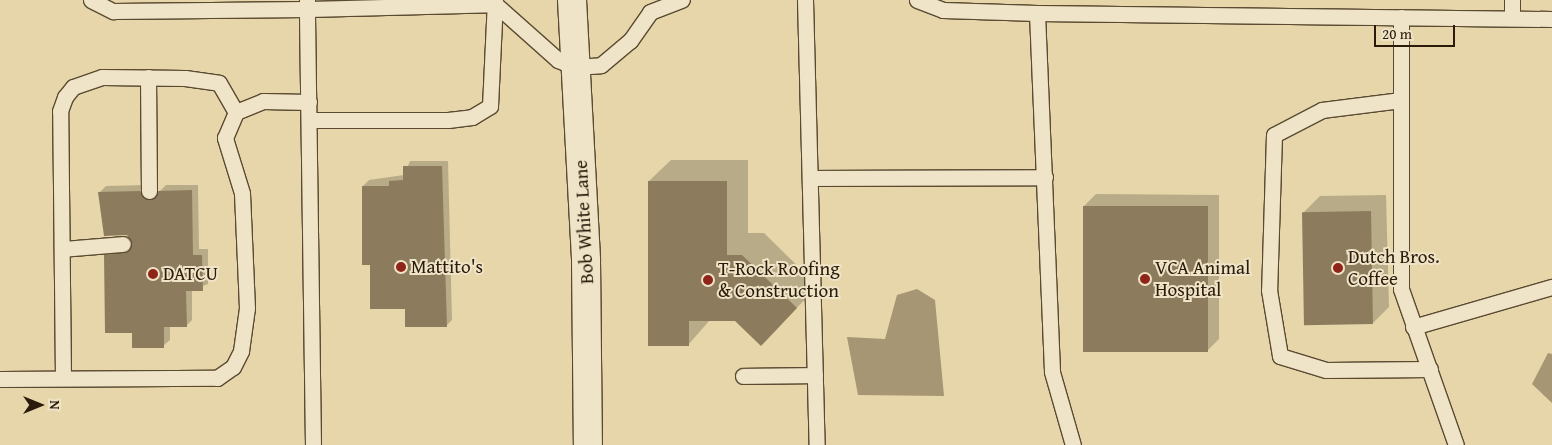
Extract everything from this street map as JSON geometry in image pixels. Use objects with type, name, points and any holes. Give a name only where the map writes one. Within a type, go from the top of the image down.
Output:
[{"type":"street","name":"Bob White Lane","points":[[572,0],[588,309],[588,445]]},
{"type":"lane","points":[[91,0],[113,11],[495,2],[558,60],[575,67],[601,65],[630,41],[650,12],[682,0]]},
{"type":"lane","points":[[805,0],[817,445]]},
{"type":"lane","points":[[917,0],[943,10],[1037,13],[1552,19]]},
{"type":"lane","points":[[1512,0],[1512,18]]},
{"type":"lane","points":[[308,120],[448,120],[472,117],[490,106],[495,2]]},
{"type":"lane","points":[[307,5],[313,445]]},
{"type":"lane","points":[[1037,13],[1052,372],[1073,445]]},
{"type":"lane","points":[[1401,17],[1401,289],[1456,445]]},
{"type":"lane","points":[[63,378],[60,111],[65,97],[73,87],[102,77],[148,77],[219,84],[236,112]]},
{"type":"lane","points":[[148,77],[149,191]]},
{"type":"lane","points":[[1401,100],[1322,110],[1274,136],[1269,290],[1280,356],[1326,370],[1430,369]]},
{"type":"lane","points":[[0,378],[217,378],[233,367],[241,351],[247,308],[242,193],[225,138],[236,112],[263,101],[308,102]]},
{"type":"lane","points":[[810,178],[1045,177]]},
{"type":"lane","points":[[62,248],[123,244]]},
{"type":"lane","points":[[1413,327],[1552,288]]},
{"type":"lane","points":[[743,376],[815,375]]},
{"type":"shaded area","points":[[917,289],[935,300],[944,396],[858,395],[847,337],[885,339],[897,295]]},
{"type":"shaded area","points":[[1548,353],[1552,354],[1552,403],[1532,384]]},
{"type":"building","points":[[403,166],[442,166],[447,327],[405,327],[405,309],[370,309],[370,265],[362,265],[362,186],[389,186],[389,181],[403,180]]},
{"type":"building","name":"T-Rock Roofing & Construction","points":[[648,181],[727,181],[727,255],[742,255],[797,308],[761,346],[735,321],[689,321],[689,346],[648,346]]},
{"type":"building","name":"DATCU","points":[[192,190],[193,255],[202,255],[203,291],[186,291],[187,327],[164,327],[164,348],[132,348],[132,333],[105,333],[104,255],[128,252],[132,244],[127,235],[104,236],[98,192],[140,191],[150,200],[158,191]]},
{"type":"building","name":"VCA Animal Hospital","points":[[1083,206],[1208,206],[1208,352],[1083,352]]},
{"type":"building","name":"Dutch Bros. Coffee","points":[[1371,211],[1373,324],[1304,325],[1302,212]]},
{"type":"place","name":"Mattito's","points":[[401,267]]},
{"type":"place","name":"Dutch Bros. Coffee","points":[[1338,268]]},
{"type":"place","name":"DATCU","points":[[153,274]]},
{"type":"place","name":"VCA Animal Hospital","points":[[1145,279]]},
{"type":"place","name":"T-Rock Roofing & Construction","points":[[708,280]]}]
